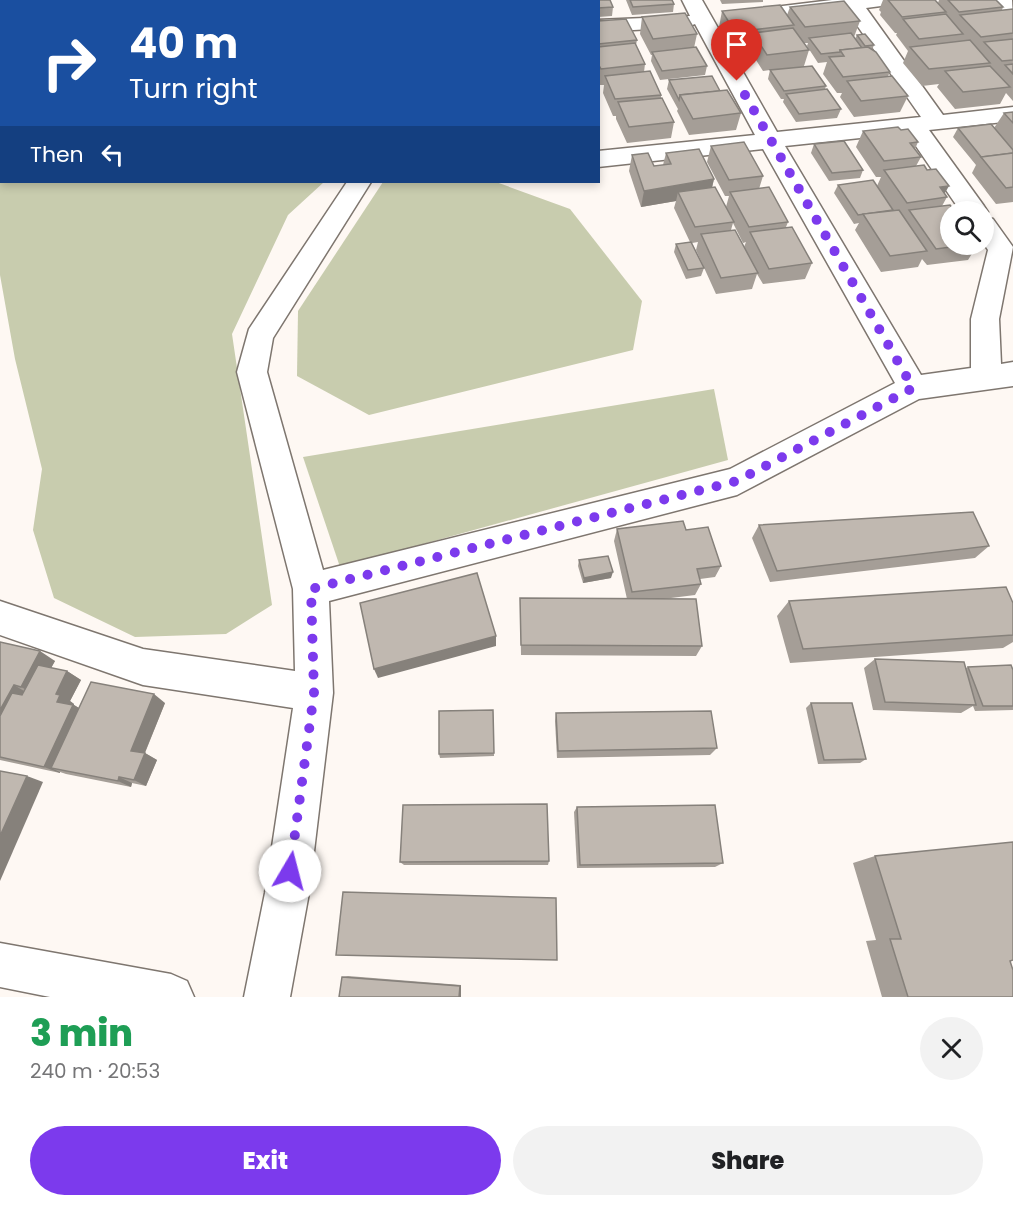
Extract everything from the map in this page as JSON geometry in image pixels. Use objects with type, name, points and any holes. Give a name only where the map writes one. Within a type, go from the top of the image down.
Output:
[{"type":"street","points":[[600,26],[698,10],[889,0]]},
{"type":"street","points":[[1001,0],[1013,13]]},
{"type":"street","points":[[850,1],[926,125],[969,201]]},
{"type":"street","points":[[698,10],[771,142],[913,388]]},
{"type":"street","points":[[600,159],[1013,114]]},
{"type":"street","points":[[267,997],[287,893],[314,693],[311,589],[252,372],[259,337],[358,183]]},
{"type":"street","points":[[311,589],[737,481],[913,388],[1000,377],[985,319],[1001,249],[994,239]]},
{"type":"street","points":[[0,618],[143,667],[314,693]]},
{"type":"street","points":[[0,965],[171,997]]},
{"type":"green space","points":[[0,183],[323,183],[288,215],[232,334],[272,605],[226,634],[135,637],[54,598],[33,530],[42,469],[15,359],[0,275]]},
{"type":"green space","points":[[382,183],[499,183],[570,209],[642,301],[633,350],[369,415],[297,376],[298,311]]},
{"type":"green space","points":[[714,389],[728,460],[340,567],[303,457]]},
{"type":"building","points":[[600,0],[610,0],[613,7],[600,8]]},
{"type":"building","points":[[630,0],[672,0],[674,4],[633,7]]},
{"type":"building","points":[[888,0],[935,0],[946,12],[902,17]]},
{"type":"building","points":[[948,0],[996,0],[1003,7],[959,12]]},
{"type":"building","points":[[844,1],[860,21],[805,27],[790,7]]},
{"type":"building","points":[[780,5],[794,25],[735,32],[722,11]]},
{"type":"building","points":[[1013,9],[1013,33],[981,37],[960,15]]},
{"type":"building","points":[[685,13],[697,34],[653,39],[642,17]]},
{"type":"building","points":[[946,14],[963,34],[919,39],[903,19]]},
{"type":"building","points":[[626,19],[637,40],[600,44],[600,21]]},
{"type":"building","points":[[793,28],[809,50],[767,55],[753,33]]},
{"type":"building","points":[[851,33],[862,48],[821,54],[809,38]]},
{"type":"building","points":[[865,34],[874,45],[865,46],[857,35]]},
{"type":"building","points":[[1013,39],[1013,60],[1002,61],[984,42]]},
{"type":"building","points":[[970,40],[990,63],[929,69],[910,47]]},
{"type":"building","points":[[635,43],[645,64],[601,69],[600,47]]},
{"type":"building","points":[[696,47],[707,66],[662,71],[652,52]]},
{"type":"building","points":[[868,47],[876,52],[890,72],[843,77],[829,57],[844,56],[840,50]]},
{"type":"building","points":[[1013,64],[1013,74],[1005,65]]},
{"type":"building","points":[[812,66],[826,86],[784,91],[770,70]]},
{"type":"building","points":[[990,66],[1010,87],[963,92],[945,71]]},
{"type":"building","points":[[650,71],[661,95],[615,99],[605,76]]},
{"type":"building","points":[[712,76],[720,91],[680,95],[679,100],[669,80]]},
{"type":"building","points":[[892,76],[908,96],[861,101],[847,81]]},
{"type":"building","points":[[827,89],[841,109],[799,114],[786,94]]},
{"type":"building","points":[[727,90],[741,113],[693,119],[680,95]]},
{"type":"building","points":[[662,98],[674,122],[629,127],[618,102]]},
{"type":"building","points":[[1013,112],[1013,123],[1004,113]]},
{"type":"building","points":[[991,124],[1013,150],[1013,153],[981,157],[958,128]]},
{"type":"building","points":[[898,127],[901,130],[908,129],[918,142],[910,143],[921,157],[884,161],[863,131]]},
{"type":"building","points":[[844,141],[863,170],[832,173],[814,144]]},
{"type":"building","points":[[744,142],[763,176],[729,180],[711,146]]},
{"type":"building","points":[[699,149],[714,179],[644,191],[632,155],[648,153],[654,166],[671,164],[666,153]]},
{"type":"building","points":[[1013,153],[1013,187],[1006,188],[981,157]]},
{"type":"building","points":[[924,165],[927,170],[936,169],[949,186],[940,187],[947,197],[907,203],[884,170]]},
{"type":"building","points":[[873,180],[893,210],[858,215],[838,185]]},
{"type":"building","points":[[715,187],[734,222],[695,227],[678,192]]},
{"type":"building","points":[[769,187],[788,222],[749,227],[730,192]]},
{"type":"building","points":[[940,206],[940,248],[936,249],[909,210]]},
{"type":"building","points":[[899,210],[927,251],[890,256],[863,214]]},
{"type":"building","points":[[792,227],[812,263],[769,269],[750,232]]},
{"type":"building","points":[[735,230],[758,273],[721,278],[701,234]]},
{"type":"building","points":[[691,242],[704,268],[688,270],[676,244]]},
{"type":"building","points":[[973,512],[989,546],[777,571],[759,525]]},
{"type":"building","points":[[683,521],[686,530],[708,527],[721,566],[697,569],[701,584],[632,592],[617,529]]},
{"type":"building","points":[[608,556],[613,572],[584,578],[579,560]]},
{"type":"building","points":[[477,573],[496,636],[374,669],[360,603]]},
{"type":"building","points":[[1006,587],[1013,603],[1013,635],[803,649],[789,601]]},
{"type":"building","points":[[520,598],[696,599],[702,646],[521,645]]},
{"type":"building","points":[[0,642],[40,651],[21,687],[14,685],[0,710]]},
{"type":"building","points":[[875,659],[964,662],[976,705],[885,702]]},
{"type":"building","points":[[38,665],[67,671],[56,694],[60,695],[57,702],[73,705],[44,767],[0,757],[0,716],[12,693],[22,695]]},
{"type":"building","points":[[1011,665],[1013,706],[983,706],[968,667]]},
{"type":"building","points":[[91,682],[154,694],[131,751],[145,753],[134,780],[119,777],[118,781],[51,768]]},
{"type":"building","points":[[811,703],[852,703],[866,759],[824,760]]},
{"type":"building","points":[[493,710],[494,753],[439,754],[439,711]]},
{"type":"building","points":[[711,711],[717,748],[558,751],[556,713]]},
{"type":"building","points":[[0,771],[27,776],[0,836]]},
{"type":"building","points":[[547,804],[549,861],[400,862],[403,805]]},
{"type":"building","points":[[715,805],[723,863],[580,865],[577,807]]},
{"type":"building","points":[[1013,842],[1013,960],[1010,961],[1013,970],[1013,997],[908,997],[890,939],[901,939],[875,856]]},
{"type":"building","points":[[343,892],[556,898],[557,960],[336,955]]},
{"type":"building","points":[[342,977],[460,986],[459,997],[339,997]]},
{"type":"route","points":[[290,871],[314,693],[311,589],[737,481],[913,388],[737,81]]}]
